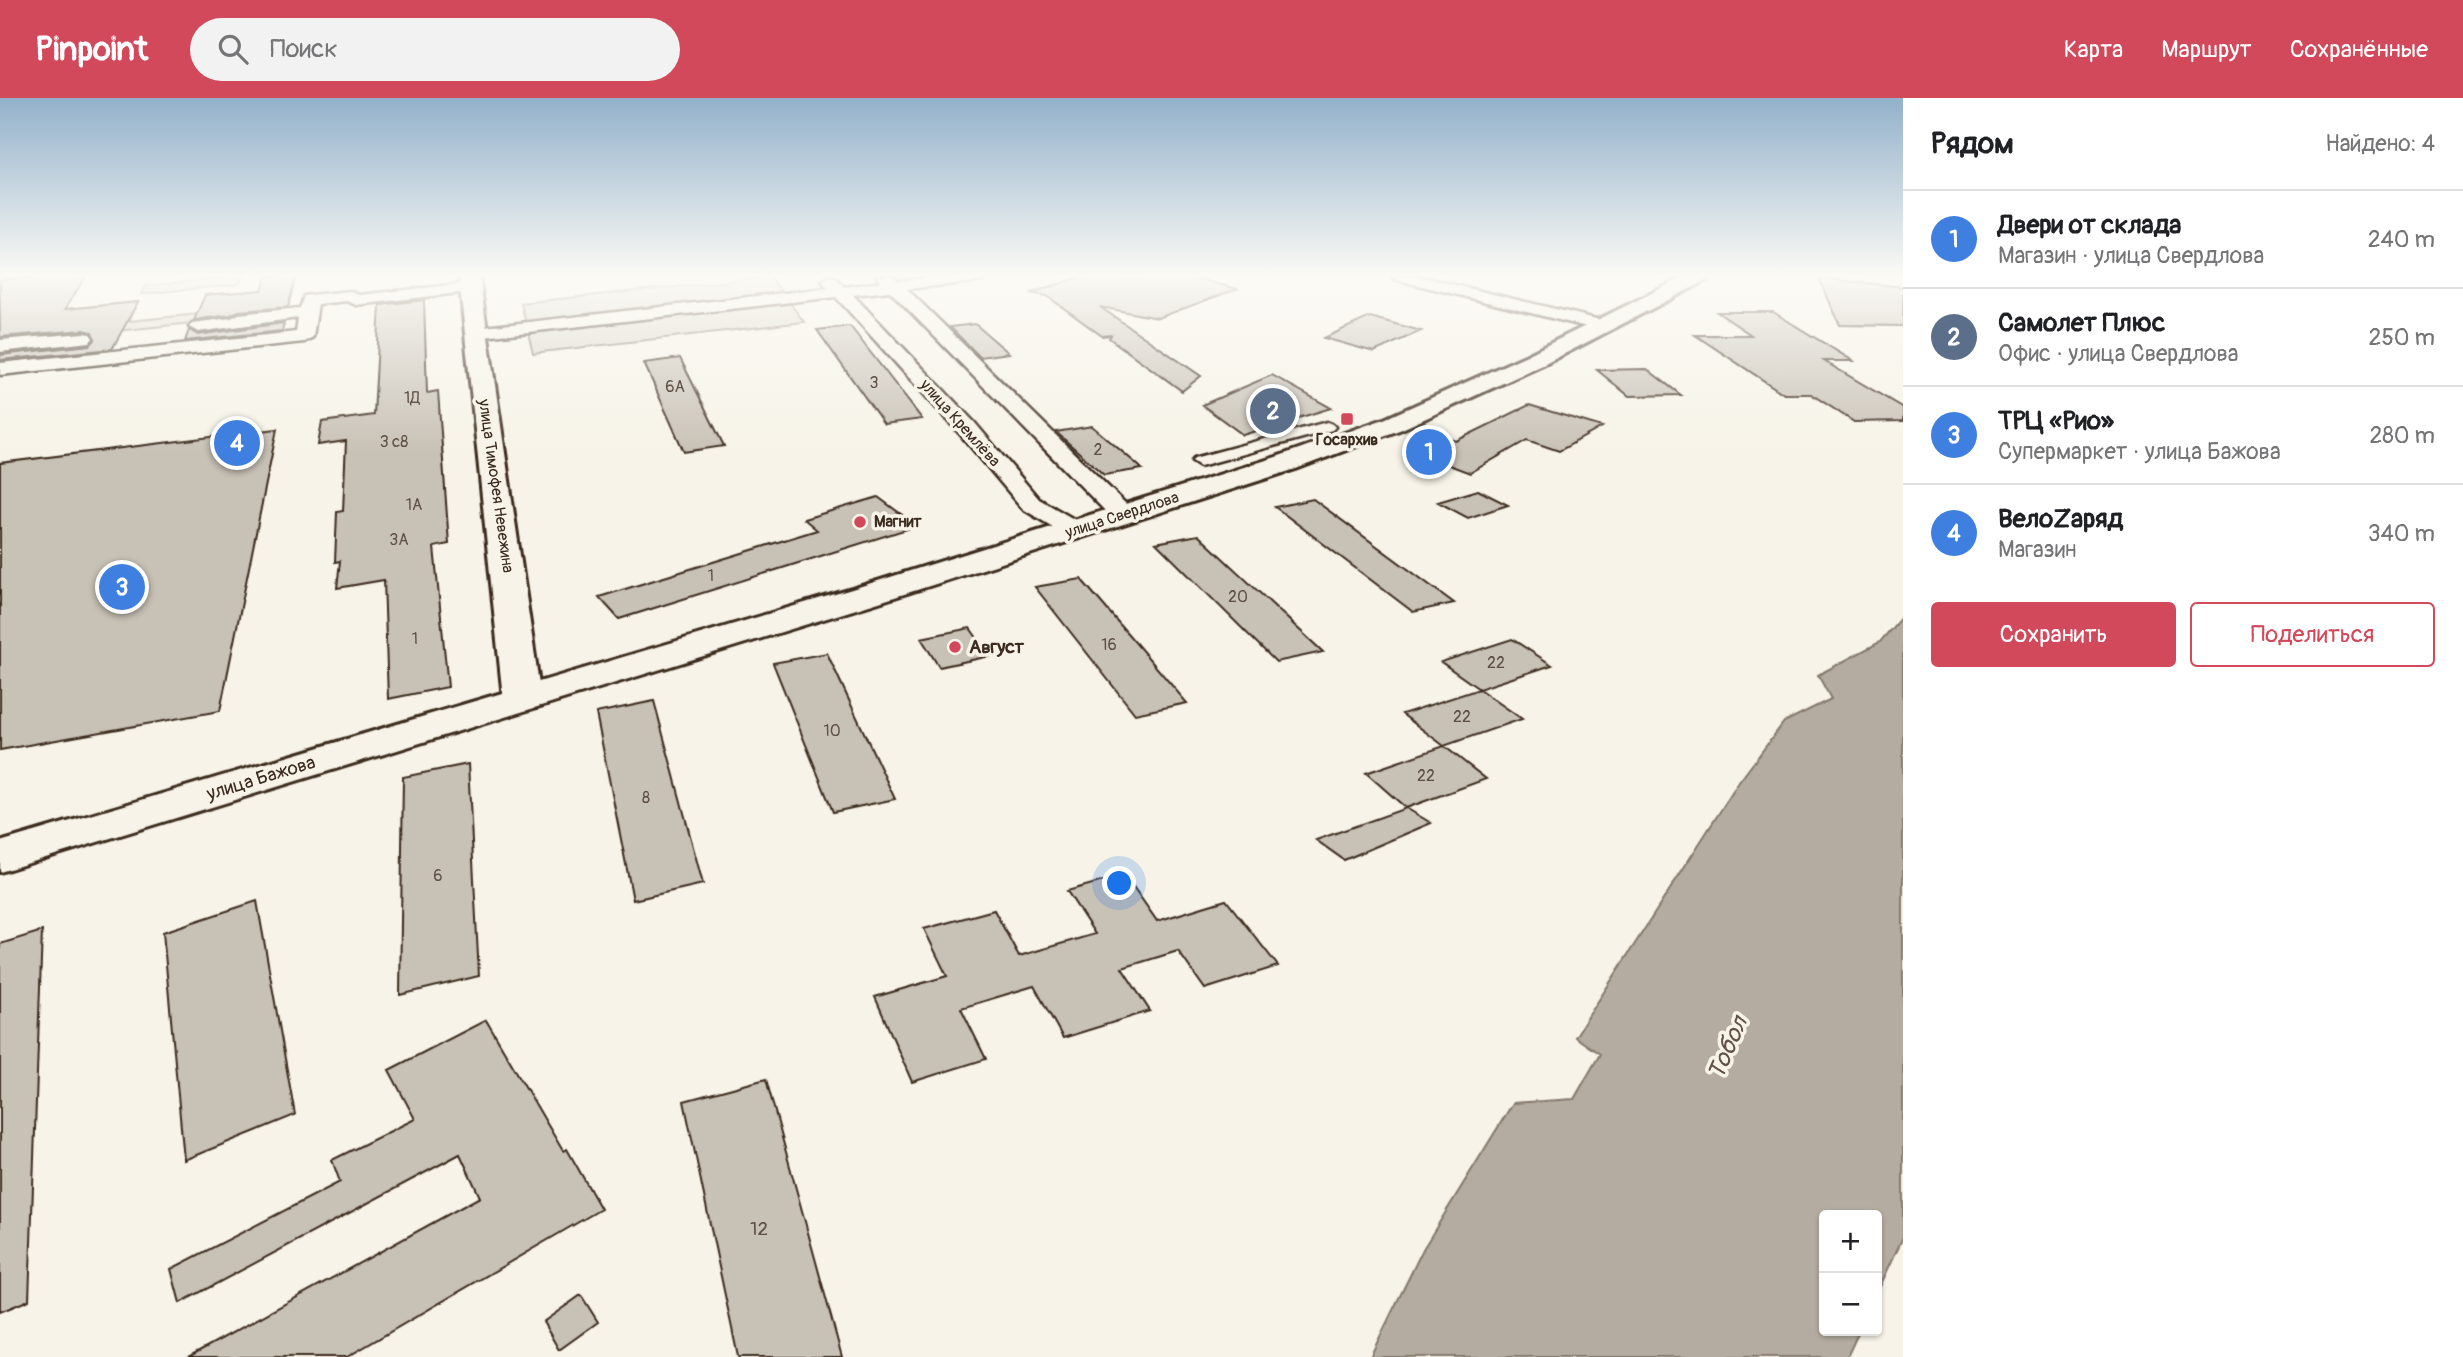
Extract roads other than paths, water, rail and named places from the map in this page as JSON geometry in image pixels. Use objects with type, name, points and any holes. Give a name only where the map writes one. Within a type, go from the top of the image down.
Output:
[{"type":"main road","name":"улица Тимофея Невежина","points":[[475,335],[493,453],[522,698]]},
{"type":"main road","name":"улица Свердлова","points":[[522,698],[852,600],[1286,463],[1393,424],[1585,335]]},
{"type":"main road","name":"улица Бажова","points":[[0,857],[522,698]]},
{"type":"street","points":[[118,356],[129,335]]},
{"type":"street","points":[[0,369],[304,337],[304,335]]},
{"type":"street","name":"улица Кремлёва","points":[[879,335],[967,428],[1031,504],[1076,530]]},
{"type":"street","points":[[943,335],[1122,514]]},
{"type":"street","points":[[0,346],[104,336]]},
{"type":"street","points":[[1200,461],[1327,427]]},
{"type":"street","points":[[1031,504],[1096,488]]},
{"type":"water","name":"Тобол","points":[[1903,615],[1903,1237],[1882,1282],[1882,1210],[1819,1210],[1819,1336],[1857,1336],[1847,1357],[1370,1357],[1423,1249],[1513,1103],[1574,1099],[1600,1054],[1575,1037],[1739,782],[1784,722],[1831,699],[1818,675],[1880,642]]},
{"type":"place","name":"Самолет Плюс","points":[[1273,411]]},
{"type":"place","name":"Госархив","points":[[1347,419]]},
{"type":"place","name":"ВелоZаряд","points":[[237,443]]},
{"type":"place","name":"Двери от склада","points":[[1429,452]]},
{"type":"place","name":"Магнит","points":[[860,522]]},
{"type":"place","name":"ТРЦ «Рио»","points":[[122,587]]},
{"type":"place","name":"Август","points":[[955,647]]}]
